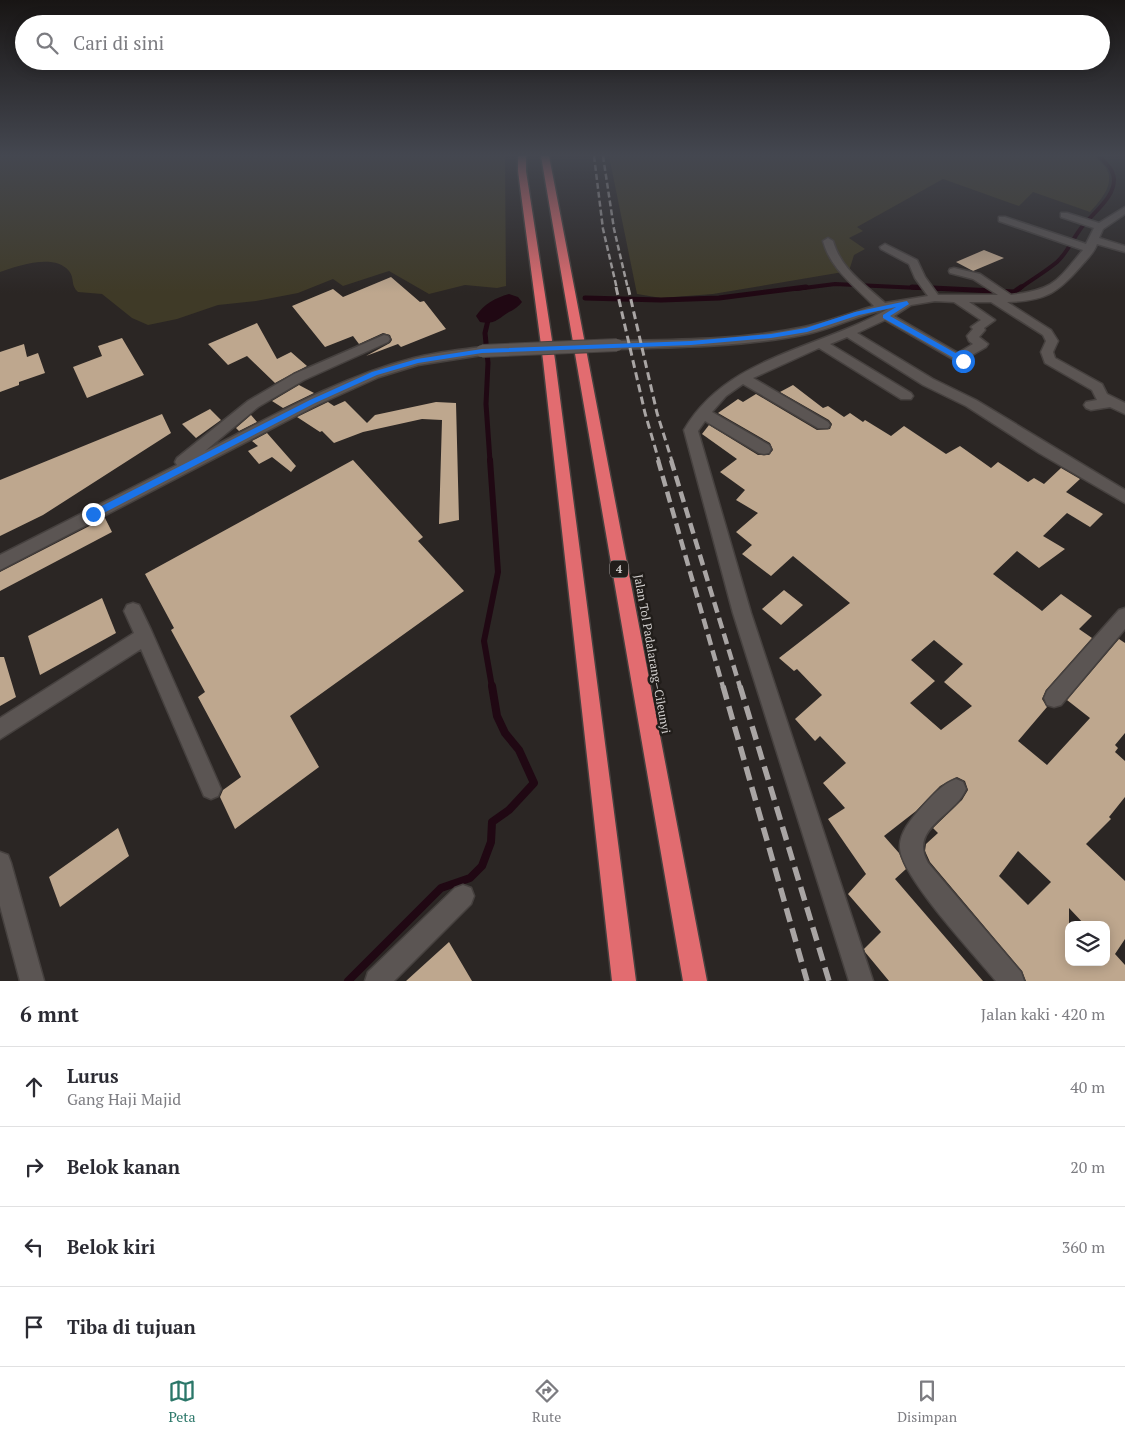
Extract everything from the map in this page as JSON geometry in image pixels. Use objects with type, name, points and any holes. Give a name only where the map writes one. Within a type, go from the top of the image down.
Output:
[{"type":"highway","points":[[526,202],[549,360],[624,981]]},
{"type":"highway","name":"Jalan Tol Padalarang–Cileunyi","points":[[553,202],[695,981]]},
{"type":"street","points":[[0,563],[312,402],[375,374],[417,361],[482,351],[691,343],[771,336],[807,330],[884,311],[907,303],[929,291],[956,298],[1000,295],[1037,296],[1061,283],[1100,227],[1125,210]]},
{"type":"street","points":[[1064,215],[1100,227]]},
{"type":"street","points":[[1002,219],[1072,243],[1125,249]]},
{"type":"street","points":[[828,241],[834,261],[865,289],[884,311],[961,360],[982,344],[973,336],[979,330],[977,327],[989,320],[956,298]]},
{"type":"street","points":[[886,247],[913,262],[929,291]]},
{"type":"street","points":[[954,272],[965,272],[1000,295],[1047,333],[1052,341],[1047,352],[1049,360],[1065,371],[1097,387],[1102,397],[1125,409]]},
{"type":"street","points":[[861,981],[742,613],[691,430],[703,414],[727,389],[780,359],[848,333],[884,311]]},
{"type":"street","points":[[848,333],[928,382],[971,403],[1125,497]]},
{"type":"street","points":[[168,475],[201,445],[253,404],[299,377],[384,339]]},
{"type":"street","points":[[821,344],[906,396]]},
{"type":"street","points":[[744,379],[823,425]]},
{"type":"street","points":[[1091,405],[1111,402]]},
{"type":"street","points":[[703,414],[764,449]]},
{"type":"street","points":[[133,611],[211,789]]},
{"type":"street","points":[[1054,698],[1125,616]]},
{"type":"street","points":[[0,729],[145,636]]},
{"type":"street","points":[[956,788],[915,832],[911,844],[912,856],[920,870],[1012,981]]},
{"type":"street","points":[[0,862],[32,981]]},
{"type":"street","points":[[376,981],[463,896]]},
{"type":"shaded area","points":[[0,202],[505,202],[506,286],[497,288],[465,285],[429,294],[389,271],[343,286],[333,279],[298,293],[256,301],[218,305],[177,319],[148,325],[132,318],[102,294],[78,292],[74,287],[69,271],[54,263],[36,262],[0,272]]},
{"type":"shaded area","points":[[618,202],[902,202],[857,227],[863,231],[849,238],[865,249],[854,255],[849,271],[713,294],[661,298],[637,294]]},
{"type":"shaded area","points":[[1007,202],[1023,202],[1019,206]]},
{"type":"shaded area","points":[[1061,202],[1099,202],[1090,212]]},
{"type":"building","points":[[984,250],[1004,258],[973,271],[956,262]]},
{"type":"building","points":[[391,277],[420,302],[424,301],[446,329],[401,347],[398,344],[366,356],[390,343],[392,340],[390,335],[383,333],[359,344],[353,336],[325,347],[292,306],[333,289],[343,297]]},
{"type":"building","points":[[257,323],[277,359],[291,352],[307,366],[275,383],[247,356],[228,365],[208,344]]},
{"type":"building","points":[[122,338],[144,375],[87,398],[73,367],[102,356],[98,346]]},
{"type":"building","points":[[24,344],[27,357],[38,353],[45,373],[19,382],[19,385],[0,392],[0,352]]},
{"type":"building","points":[[299,385],[314,393],[283,408],[272,401]]},
{"type":"building","points":[[793,385],[823,408],[828,406],[844,417],[850,413],[891,436],[904,426],[946,454],[960,446],[991,468],[998,462],[1028,482],[1034,478],[1044,484],[1061,468],[1080,479],[1066,492],[1103,514],[1090,527],[1067,513],[1043,536],[1065,549],[1039,568],[1017,551],[993,574],[1042,611],[1061,594],[1092,616],[1079,629],[1092,638],[1046,690],[1042,699],[1047,707],[1018,741],[1047,765],[1090,718],[1067,700],[1119,639],[1125,643],[1125,733],[1115,745],[1118,748],[1115,752],[1125,761],[1125,797],[1109,817],[1111,819],[1086,844],[1125,881],[1125,939],[1115,954],[1125,965],[1125,981],[1026,981],[1022,971],[930,862],[925,851],[926,844],[938,833],[933,828],[962,800],[968,790],[965,781],[957,777],[940,786],[916,811],[884,836],[899,853],[906,869],[895,879],[983,981],[889,981],[865,952],[864,949],[881,932],[848,894],[866,874],[828,819],[845,808],[823,783],[846,763],[820,736],[815,741],[795,719],[822,695],[797,669],[794,671],[779,658],[850,603],[793,556],[771,576],[742,554],[752,545],[736,532],[758,513],[736,500],[745,490],[720,472],[737,459],[702,434],[709,425],[758,455],[769,455],[773,450],[770,443],[718,413],[738,399],[743,402],[756,394],[817,430],[830,429],[832,424],[829,420],[780,392]],"holes":[[[934,640],[963,664],[944,682],[972,706],[941,730],[910,703],[935,681],[911,660]],[[1018,851],[1051,882],[1028,905],[999,876]]]},
{"type":"building","points":[[345,401],[367,423],[375,415],[436,402],[456,403],[459,520],[439,524],[442,420],[422,419],[363,432],[334,443],[322,431],[320,432],[297,417],[328,402],[334,406]]},
{"type":"building","points":[[210,409],[221,420],[196,438],[182,424]]},
{"type":"building","points":[[162,414],[171,433],[43,515],[0,536],[0,480]]},
{"type":"building","points":[[251,415],[257,422],[239,431],[236,428]]},
{"type":"building","points":[[267,433],[296,466],[291,472],[272,457],[259,464],[248,451],[258,446],[252,441]]},
{"type":"building","points":[[353,460],[423,537],[418,541],[464,591],[290,716],[319,767],[235,829],[220,797],[223,790],[241,777],[198,697],[205,692],[171,630],[174,628],[145,574]]},
{"type":"building","points":[[105,518],[112,532],[0,591],[0,572]]},
{"type":"building","points":[[784,590],[803,605],[781,625],[762,609]]},
{"type":"building","points":[[102,598],[116,633],[40,675],[28,636]]},
{"type":"building","points":[[0,657],[4,657],[16,697],[0,706]]},
{"type":"building","points":[[118,828],[129,856],[60,907],[49,877]]},
{"type":"building","points":[[449,942],[472,981],[406,981]]},
{"type":"waterway","points":[[1019,289],[1060,259],[1083,225],[1105,202]]},
{"type":"waterway","points":[[796,289],[835,284],[940,289]]},
{"type":"waterway","points":[[585,298],[661,300],[719,298],[806,287]]},
{"type":"waterway","points":[[912,287],[1014,292],[1021,287]]},
{"type":"waterway","points":[[489,316],[509,302]]},
{"type":"waterway","points":[[489,316],[485,333],[488,363],[486,404],[490,461]]},
{"type":"waterway","points":[[490,460],[498,572],[484,641],[492,687]]},
{"type":"waterway","points":[[348,981],[441,888],[470,878],[482,866],[491,842],[492,822],[509,810],[534,783],[519,750],[505,733],[497,716],[492,686]]},
{"type":"railway","points":[[600,202],[603,229],[617,289]]},
{"type":"railway","points":[[610,202],[614,229],[628,289]]},
{"type":"railway","points":[[616,287],[645,413],[659,461]]},
{"type":"railway","points":[[628,287],[657,413],[672,461]]},
{"type":"railway","points":[[658,460],[723,687]]},
{"type":"railway","points":[[671,460],[740,687]]},
{"type":"railway","points":[[723,686],[807,981]]},
{"type":"railway","points":[[740,686],[829,981]]},
{"type":"route","points":[[93,514],[312,402],[375,374],[417,361],[454,354],[482,351],[736,340],[807,330],[858,313],[907,303],[886,316],[963,361]]}]
